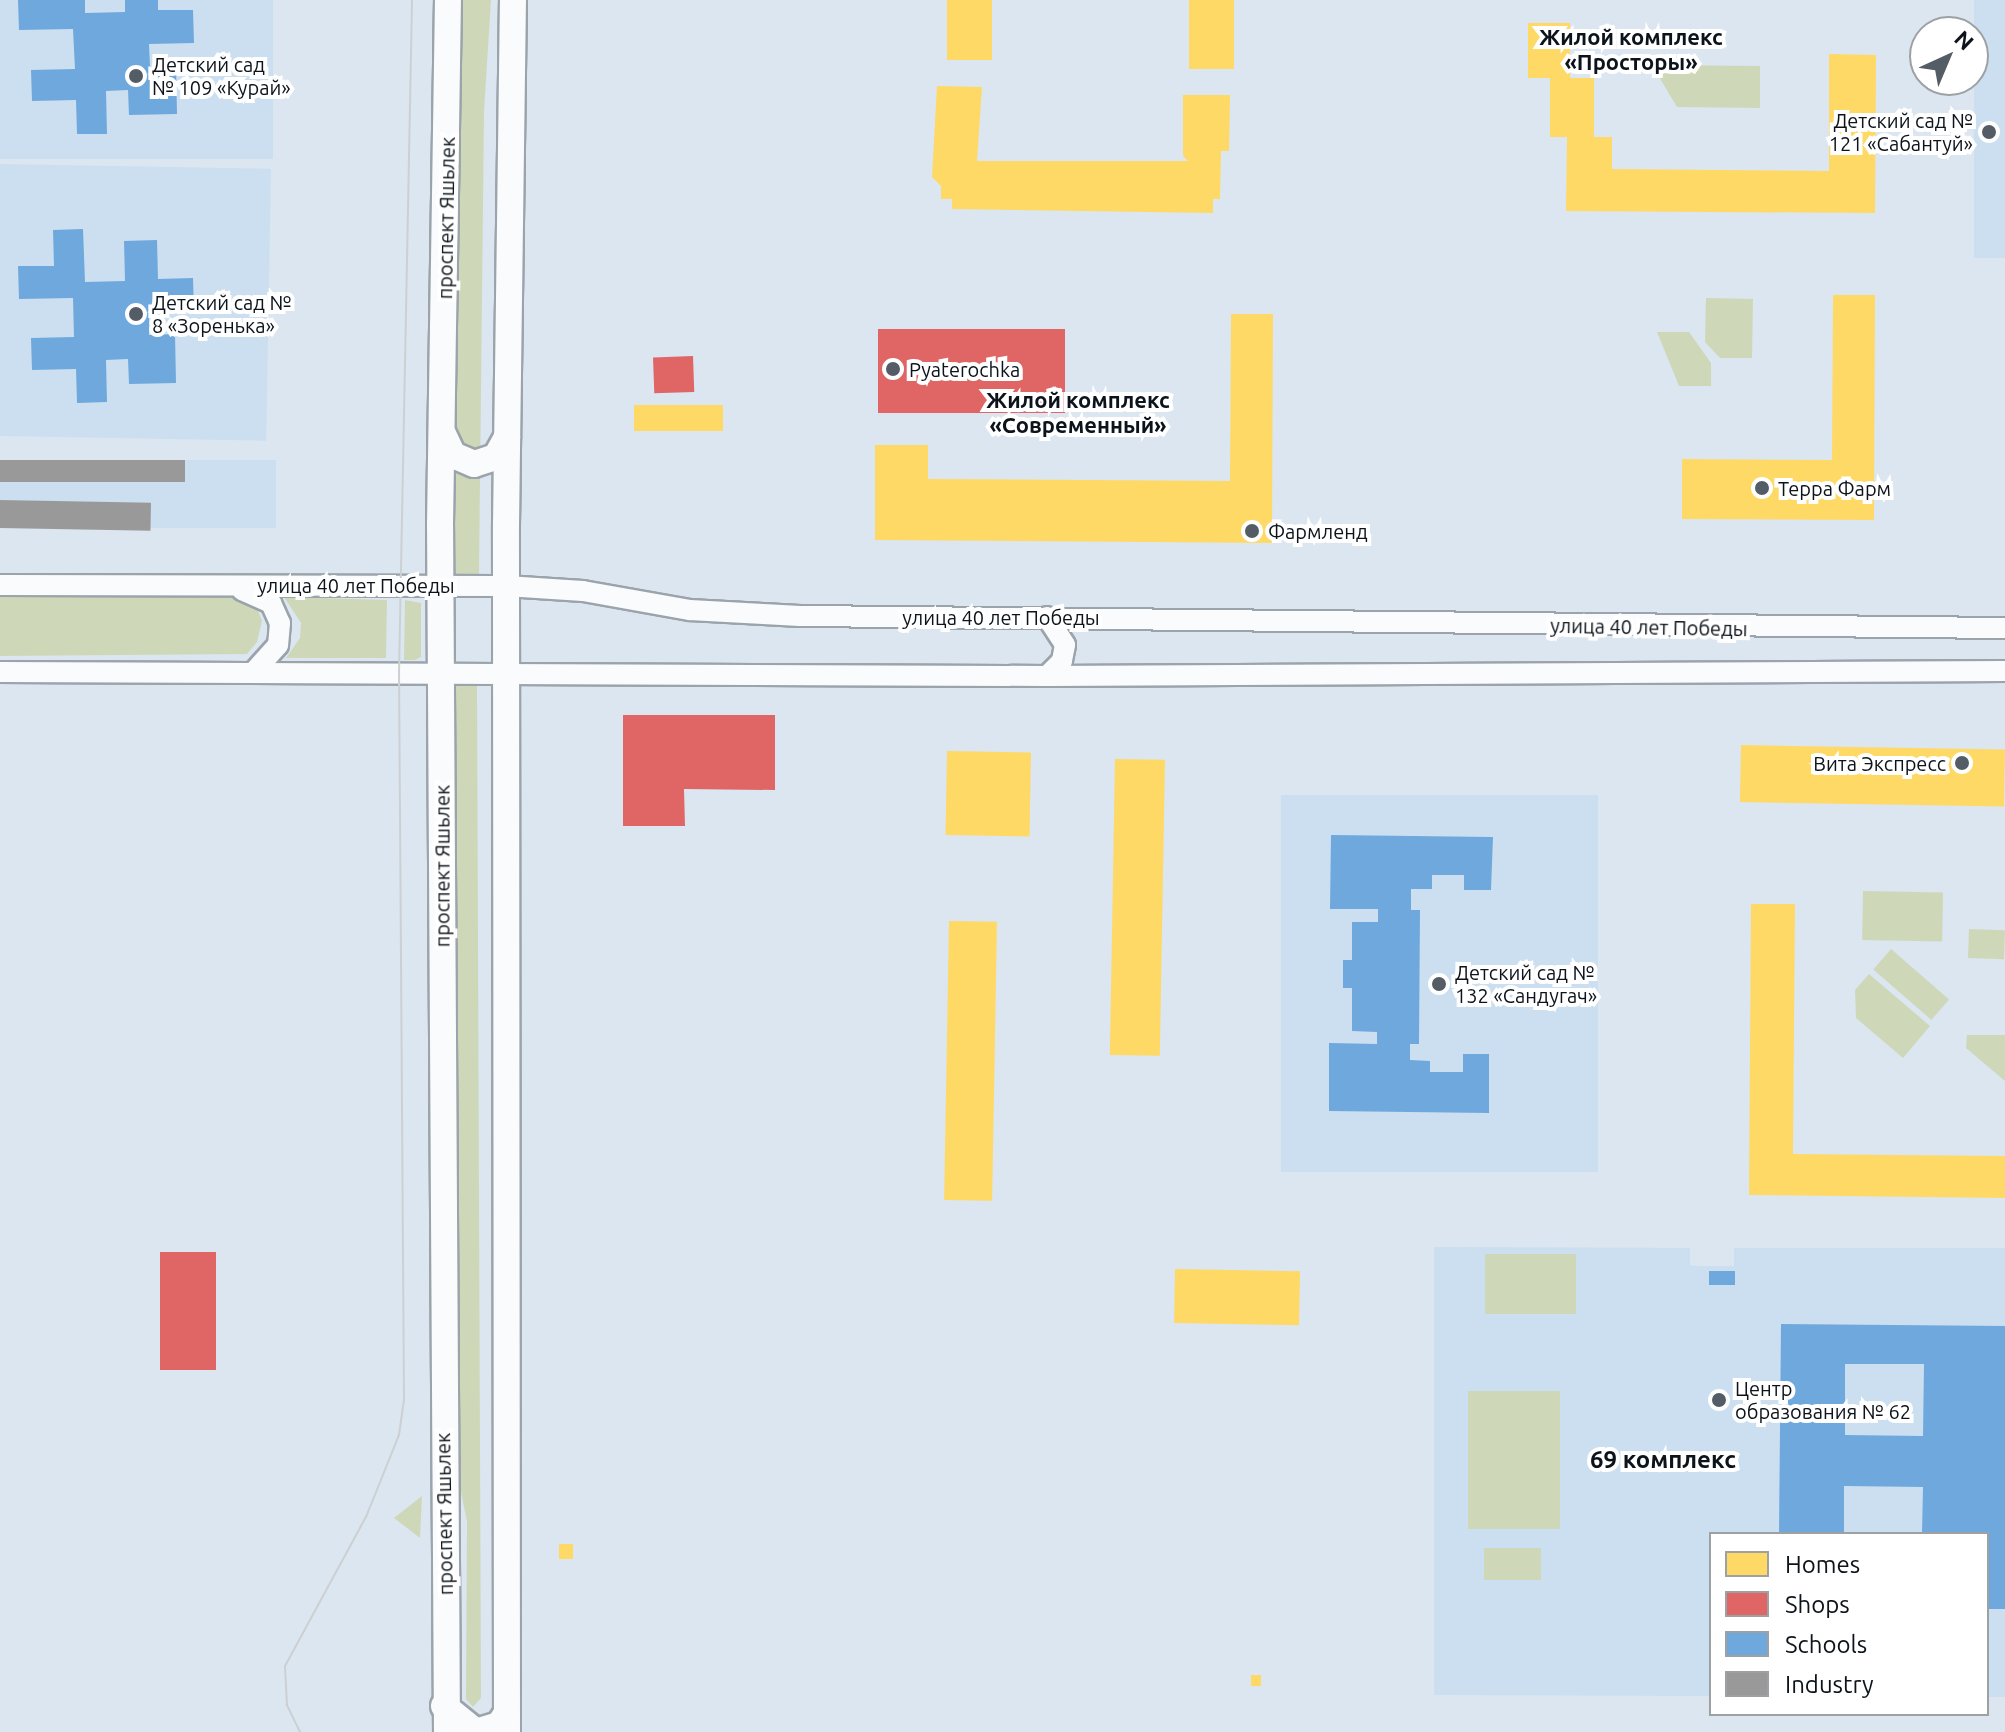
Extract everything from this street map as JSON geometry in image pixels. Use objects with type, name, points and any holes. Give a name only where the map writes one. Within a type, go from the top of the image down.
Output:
[{"type":"main road","name":"проспект Яшьлек","points":[[446,1719],[441,584],[448,0]]},
{"type":"main road","points":[[446,1719],[476,1732],[507,1722],[506,586],[513,0]]},
{"type":"main road","points":[[443,434],[453,455],[474,464],[496,457],[507,437]]},
{"type":"street","name":"улица 40 лет Победы","points":[[0,585],[506,586],[583,591],[736,614],[1649,628],[2005,628]]},
{"type":"street","points":[[227,585],[271,603],[280,623],[278,645],[254,672]]},
{"type":"street","points":[[1047,617],[1065,645],[1062,661],[1047,676]]},
{"type":"street","name":"улица 40 лет Победы","points":[[0,672],[1047,676],[2005,671]]},
{"type":"shaded area","name":"Детский сад № 109 «Курай»","points":[[0,0],[273,0],[273,159],[0,159]]},
{"type":"shaded area","name":"Детский сад № 121 «Сабантуй»","points":[[1974,0],[2005,0],[2005,258],[1974,258],[1974,96],[1989,96],[1989,16],[1974,16]]},
{"type":"shaded area","name":"Детский сад № 8 «Зоренька»","points":[[0,164],[271,169],[266,441],[0,436]]},
{"type":"shaded area","points":[[0,460],[276,460],[276,528],[0,528]]},
{"type":"shaded area","name":"Детский сад № 132 «Сандугач»","points":[[1281,795],[1598,795],[1598,1172],[1281,1172]]},
{"type":"shaded area","name":"Центр образования № 62","points":[[1434,1247],[1690,1248],[1690,1265],[1696,1266],[1734,1266],[1734,1248],[2005,1248],[2005,1697],[1989,1697],[1989,1532],[1709,1532],[1709,1696],[1434,1695]]},
{"type":"green space","points":[[455,0],[491,0],[484,111],[479,575],[454,574]]},
{"type":"green space","points":[[1652,65],[1760,66],[1760,108],[1677,107]]},
{"type":"green space","points":[[1706,298],[1753,299],[1752,358],[1720,358],[1705,342]]},
{"type":"green space","points":[[1657,332],[1689,332],[1711,363],[1711,386],[1679,386]]},
{"type":"green space","points":[[215,593],[240,597],[256,606],[262,621],[257,642],[247,654],[0,656],[0,595]]},
{"type":"green space","points":[[284,597],[387,600],[386,658],[286,658],[300,638],[301,623]]},
{"type":"green space","points":[[405,600],[421,603],[421,657],[415,660],[404,660]]},
{"type":"green space","points":[[452,683],[477,683],[481,1698],[473,1707],[466,1699],[467,1522],[455,1462]]},
{"type":"green space","points":[[1863,891],[1943,892],[1942,941],[1862,940]]},
{"type":"green space","points":[[1969,929],[2005,930],[2004,959],[1968,958]]},
{"type":"green space","points":[[1891,949],[1949,1000],[1931,1020],[1873,969]]},
{"type":"green space","points":[[1869,974],[1930,1026],[1903,1058],[1856,1018],[1855,990]]},
{"type":"green space","points":[[1967,1035],[2005,1035],[2005,1081],[1966,1048]]},
{"type":"green space","points":[[1485,1254],[1576,1254],[1576,1314],[1485,1314]]},
{"type":"green space","points":[[1468,1391],[1560,1391],[1560,1529],[1468,1529]]},
{"type":"green space","points":[[422,1496],[420,1538],[394,1518]]},
{"type":"green space","points":[[1484,1548],[1541,1548],[1541,1580],[1484,1580]]},
{"type":"building: Homes","points":[[947,0],[992,0],[992,60],[947,60]]},
{"type":"building: Homes","points":[[1189,0],[1234,0],[1234,69],[1189,69]]},
{"type":"building: Homes","points":[[1528,23],[1570,23],[1570,78],[1594,78],[1594,137],[1612,137],[1612,169],[1829,171],[1829,54],[1876,55],[1875,213],[1566,211],[1567,137],[1550,137],[1550,78],[1528,78]]},
{"type":"building: Homes","points":[[937,86],[982,87],[977,161],[1188,161],[1183,156],[1183,95],[1230,95],[1229,151],[1221,151],[1220,199],[1213,199],[1213,213],[952,209],[952,199],[941,199],[941,186],[932,177]]},
{"type":"building: Homes","points":[[1833,295],[1875,295],[1874,520],[1682,519],[1682,459],[1832,460]]},
{"type":"building: Homes","points":[[1231,314],[1273,314],[1272,543],[875,540],[875,445],[928,445],[928,479],[1230,481]]},
{"type":"building: Homes","points":[[634,405],[723,405],[723,431],[634,431]]},
{"type":"building: Homes","points":[[1741,745],[2005,750],[2004,807],[1740,802]]},
{"type":"building: Homes","points":[[947,751],[1031,752],[1030,836],[946,835]]},
{"type":"building: Homes","points":[[1115,759],[1165,760],[1160,1056],[1110,1055]]},
{"type":"building: Homes","points":[[1751,904],[1795,904],[1793,1154],[2005,1156],[2005,1198],[1749,1195]]},
{"type":"building: Homes","points":[[949,921],[997,922],[992,1201],[944,1200]]},
{"type":"building: Homes","points":[[1175,1269],[1300,1271],[1299,1325],[1174,1323]]},
{"type":"building: Homes","points":[[559,1544],[573,1544],[573,1559],[559,1559]]},
{"type":"building: Homes","points":[[1251,1675],[1261,1675],[1261,1686],[1251,1686]]},
{"type":"building: Shops","points":[[878,329],[1065,329],[1065,413],[878,413]]},
{"type":"building: Shops","points":[[693,356],[694,392],[654,393],[653,357]]},
{"type":"building: Shops","points":[[623,715],[775,715],[775,790],[684,789],[685,826],[623,826]]},
{"type":"building: Shops","points":[[160,1252],[216,1252],[216,1370],[160,1370]]},
{"type":"building: Schools","points":[[18,0],[85,0],[85,13],[125,12],[125,0],[158,0],[158,10],[193,10],[194,43],[149,44],[150,66],[176,66],[177,114],[129,115],[128,90],[106,91],[107,134],[77,134],[76,100],[32,101],[31,70],[75,69],[73,29],[19,30]]},
{"type":"building: Schools","points":[[83,229],[85,282],[125,281],[124,241],[157,240],[158,279],[193,278],[194,312],[149,313],[149,335],[175,334],[176,383],[129,384],[128,359],[106,360],[107,402],[77,403],[76,369],[32,370],[31,338],[74,337],[73,298],[19,299],[18,266],[54,266],[53,230]]},
{"type":"building: Schools","points":[[1331,835],[1493,837],[1491,890],[1464,890],[1464,875],[1432,875],[1432,889],[1411,889],[1411,910],[1420,910],[1419,1044],[1410,1044],[1410,1060],[1430,1061],[1430,1072],[1463,1072],[1463,1054],[1489,1054],[1489,1113],[1329,1111],[1329,1043],[1377,1044],[1377,1032],[1352,1031],[1352,988],[1343,988],[1343,960],[1352,960],[1352,922],[1378,922],[1378,909],[1330,909]]},
{"type":"building: Schools","points":[[1709,1271],[1735,1271],[1735,1285],[1709,1285]]},
{"type":"building: Schools","points":[[1781,1324],[2005,1326],[2005,1609],[1989,1609],[1989,1532],[1922,1532],[1923,1487],[1844,1486],[1844,1532],[1779,1532]],"holes":[[[1845,1364],[1924,1364],[1923,1436],[1845,1435]]]},
{"type":"building: Industry","points":[[0,460],[185,460],[185,482],[0,482]]},
{"type":"building: Industry","points":[[0,500],[151,503],[150,531],[0,528]]},
{"type":"tram line","points":[[300,1732],[287,1705],[285,1666],[366,1517],[399,1435],[404,1401],[399,673],[412,0]]},
{"type":"place","name":"Детский сад № 109 «Курай»","points":[[136,76]]},
{"type":"place","name":"Детский сад № 121 «Сабантуй»","points":[[1989,132]]},
{"type":"place","name":"Детский сад № 8 «Зоренька»","points":[[136,314]]},
{"type":"place","name":"Pyaterochka","points":[[893,369]]},
{"type":"place","name":"Терра Фарм","points":[[1762,488]]},
{"type":"place","name":"Фармленд","points":[[1252,531]]},
{"type":"place","name":"Вита Экспресс","points":[[1962,763]]},
{"type":"place","name":"Детский сад № 132 «Сандугач»","points":[[1439,984]]},
{"type":"place","name":"Центр образования № 62","points":[[1719,1400]]},
{"type":"district","name":"Жилой комплекс «Просторы»","points":[[1631,48]]},
{"type":"district","name":"Жилой комплекс «Современный»","points":[[1078,412]]},
{"type":"district","name":"69 комплекс","points":[[1663,1460]]}]
